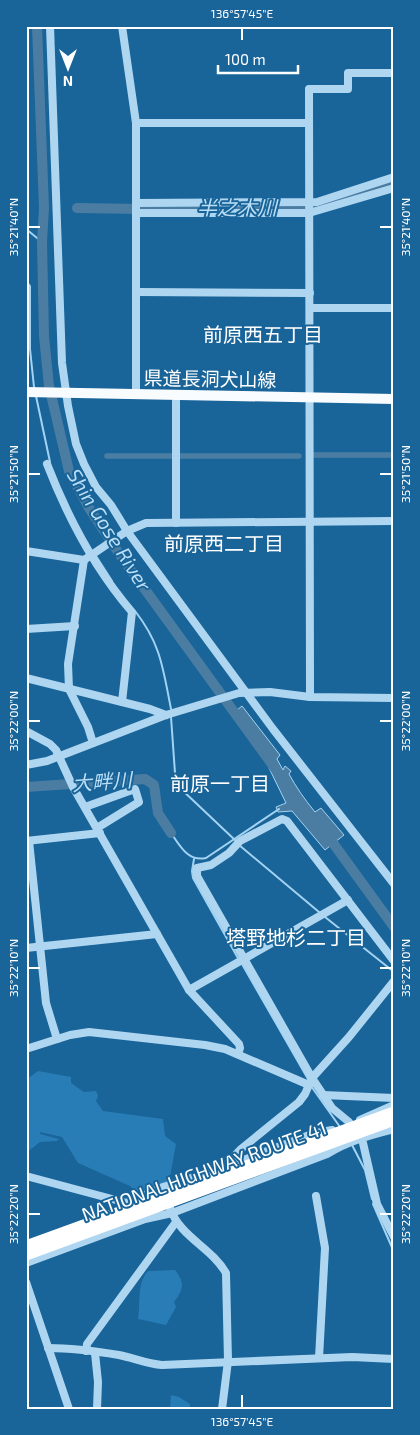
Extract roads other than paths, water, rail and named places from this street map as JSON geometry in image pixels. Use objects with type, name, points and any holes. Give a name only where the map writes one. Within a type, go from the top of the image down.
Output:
[{"type":"highway","name":"NATIONAL HIGHWAY ROUTE 41","points":[[26,1246],[394,1112]]},
{"type":"highway","name":"NATIONAL HIGHWAY ROUTE 41","points":[[26,1255],[394,1120]]},
{"type":"main road","name":"県道長洞犬山線","points":[[26,392],[394,399]]},
{"type":"street","points":[[50,26],[62,363],[76,444],[84,464],[96,487],[111,505],[127,531],[246,692],[394,884]]},
{"type":"street","points":[[122,26],[136,123],[136,395]]},
{"type":"street","points":[[310,697],[308,89],[348,89],[348,73],[394,73]]},
{"type":"street","points":[[136,123],[308,123]]},
{"type":"street","points":[[136,203],[309,208],[394,178]]},
{"type":"street","points":[[136,213],[309,208],[394,188]]},
{"type":"street","points":[[136,292],[310,293]]},
{"type":"street","points":[[310,308],[394,308]]},
{"type":"street","points":[[176,396],[176,523]]},
{"type":"street","points":[[47,464],[64,508],[87,558],[132,612],[122,702]]},
{"type":"street","points":[[26,551],[87,558],[127,531],[146,523],[394,521]]},
{"type":"street","points":[[87,558],[68,664],[69,689],[88,726],[93,742]]},
{"type":"street","points":[[26,629],[75,626]]},
{"type":"street","points":[[26,678],[166,715]]},
{"type":"street","points":[[26,765],[47,761],[166,715],[246,692],[270,692],[310,697],[394,698]]},
{"type":"street","points":[[26,731],[53,746],[72,784],[189,990],[239,1044],[238,1054]]},
{"type":"street","points":[[58,1039],[46,1002],[27,841],[98,830],[140,802],[134,789],[85,807]]},
{"type":"street","points":[[349,1122],[332,1108],[311,1082],[240,960],[197,876],[199,867],[211,865],[229,853],[238,843],[282,819],[287,821],[394,961]]},
{"type":"street","points":[[189,990],[348,900]]},
{"type":"street","points":[[26,948],[157,934]]},
{"type":"street","points":[[225,1167],[241,1149],[299,1102],[311,1082],[394,981]]},
{"type":"street","points":[[26,1050],[58,1039],[90,1032],[206,1045],[238,1054],[311,1082]]},
{"type":"street","points":[[323,1095],[394,1098]]},
{"type":"street","points":[[26,1176],[124,1204],[312,1134],[358,1121],[394,1105]]},
{"type":"street","points":[[26,1263],[327,1154],[368,1135],[394,1129]]},
{"type":"street","points":[[363,1143],[377,1204],[394,1237]]},
{"type":"street","points":[[316,1196],[325,1248],[319,1358]]},
{"type":"street","points":[[171,1210],[176,1222],[219,1262],[226,1273],[226,1364],[222,1409]]},
{"type":"street","points":[[385,1219],[394,1219]]},
{"type":"street","points":[[86,1350],[87,1344],[176,1222]]},
{"type":"street","points":[[26,1282],[69,1409]]},
{"type":"street","points":[[48,1348],[86,1350],[121,1356],[146,1364],[226,1364],[319,1358],[394,1359]]},
{"type":"street","points":[[95,1353],[98,1382],[96,1409]]},
{"type":"waterway","name":"Shin Gose River","points":[[37,26],[44,208],[42,242],[44,336],[49,386],[69,471],[89,508],[120,555],[279,774]]},
{"type":"waterway","name":"半之木川","points":[[236,210],[319,206],[394,183]]},
{"type":"waterway","name":"半之木川","points":[[77,208],[206,210]]},
{"type":"waterway","points":[[26,229],[42,242]]},
{"type":"waterway","points":[[26,281],[30,286],[30,349],[34,387]]},
{"type":"waterway","points":[[36,396],[50,462]]},
{"type":"waterway","points":[[312,455],[394,455]]},
{"type":"waterway","points":[[107,456],[299,456]]},
{"type":"waterway","points":[[96,556],[112,581]]},
{"type":"waterway","points":[[135,611],[144,623],[156,646],[171,709]]},
{"type":"waterway","points":[[171,717],[175,773],[180,788],[236,841]]},
{"type":"waterway","name":"大畔川","points":[[26,787],[145,779],[154,785],[158,813],[171,833]]},
{"type":"waterway","points":[[171,833],[181,848],[189,855],[194,858],[206,858],[279,809]]},
{"type":"waterway","name":"Shin Gose River","points":[[325,832],[394,927]]},
{"type":"waterway","points":[[239,845],[319,912]]},
{"type":"waterway","points":[[194,859],[193,878],[239,960]]},
{"type":"waterway","points":[[325,917],[394,972]]},
{"type":"waterway","points":[[242,964],[308,1079]]},
{"type":"waterway","points":[[311,1086],[340,1127]]},
{"type":"waterway","points":[[351,1143],[365,1170],[372,1199]]},
{"type":"waterway","points":[[373,1204],[394,1252]]},
{"type":"district","name":"前原西五丁目","points":[[263,335]]},
{"type":"district","name":"前原西二丁目","points":[[224,544]]},
{"type":"district","name":"前原一丁目","points":[[220,784]]},
{"type":"district","name":"塔野地杉二丁目","points":[[296,938]]}]
